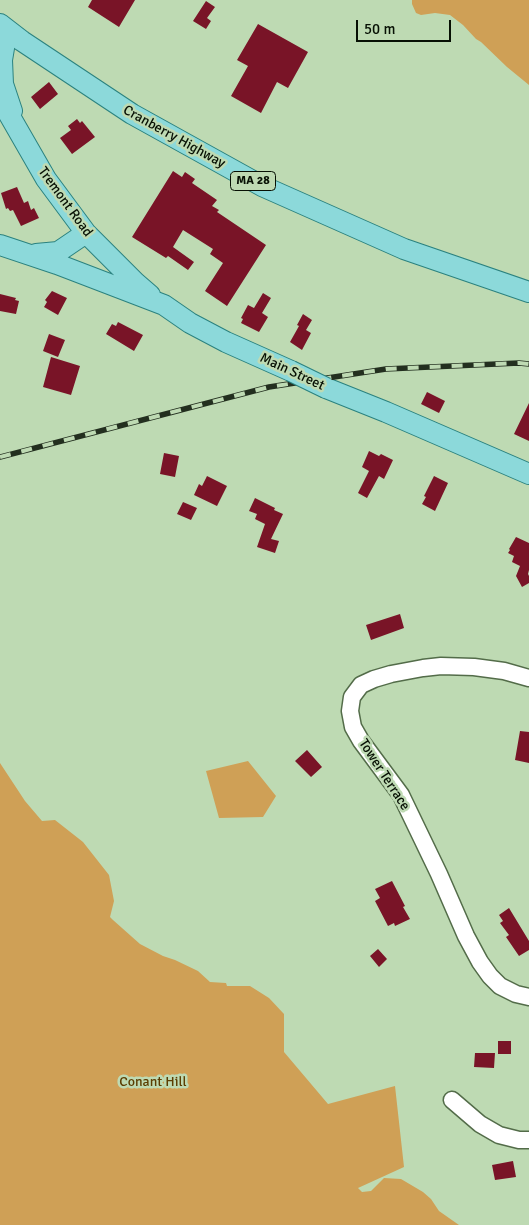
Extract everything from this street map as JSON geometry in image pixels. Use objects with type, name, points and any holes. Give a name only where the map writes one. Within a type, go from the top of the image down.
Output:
[{"type":"main road","name":"Tremont Road","points":[[3,27],[3,84],[19,132]]},
{"type":"main road","name":"Cranberry Highway","points":[[3,27],[132,114],[262,186],[404,249],[529,292]]},
{"type":"main road","name":"Tremont Road","points":[[0,100],[46,178],[92,239],[135,282],[164,305]]},
{"type":"main road","name":"Main Street","points":[[32,255],[58,252],[92,239]]},
{"type":"main road","name":"Main Street","points":[[57,264],[78,264],[92,239]]},
{"type":"main road","name":"Main Street","points":[[0,245],[57,264],[164,305],[226,342],[326,388],[394,415],[529,474]]},
{"type":"street","name":"Tower Terrace","points":[[529,678],[474,667],[440,666],[423,668],[382,677],[361,685],[352,697],[350,712],[353,726],[361,741],[400,795],[480,962],[500,986],[516,994],[529,997]]},
{"type":"street","points":[[452,1100],[480,1124],[499,1135],[519,1140],[529,1140]]},
{"type":"green space","points":[[412,0],[529,0],[529,85],[450,15],[435,13],[421,15],[416,13]]},
{"type":"green space","points":[[248,761],[276,796],[263,817],[219,818],[206,771]]},
{"type":"green space","name":"Conant Hill","points":[[0,763],[25,801],[42,821],[55,820],[83,842],[109,875],[114,901],[110,917],[140,944],[198,971],[210,982],[226,983],[227,986],[250,986],[269,998],[284,1014],[284,1052],[328,1104],[395,1086],[404,1167],[358,1188],[362,1192],[371,1191],[384,1178],[401,1179],[423,1192],[431,1199],[439,1211],[459,1225],[0,1225]]},
{"type":"building","points":[[92,0],[135,0],[119,27],[88,7]]},
{"type":"building","points":[[206,1],[215,7],[207,18],[211,21],[206,29],[193,21]]},
{"type":"building","points":[[258,24],[308,52],[288,88],[277,82],[261,113],[231,96],[248,66],[237,60]]},
{"type":"building","points":[[49,82],[58,94],[40,109],[31,97]]},
{"type":"building","points":[[77,119],[80,123],[82,121],[95,137],[72,154],[60,138],[71,130],[68,126]]},
{"type":"building","points":[[173,171],[182,177],[185,172],[195,179],[192,183],[217,200],[212,206],[219,210],[217,212],[266,245],[227,306],[205,291],[223,263],[210,254],[213,249],[183,230],[173,247],[194,262],[188,270],[168,256],[166,258],[132,237]]},
{"type":"building","points":[[17,187],[24,203],[28,201],[31,210],[34,208],[39,218],[21,226],[13,210],[6,209],[1,193]]},
{"type":"building","points":[[52,291],[67,298],[58,315],[44,307],[47,302],[45,300]]},
{"type":"building","points":[[263,293],[271,298],[262,313],[268,317],[259,332],[241,323],[243,319],[241,318],[248,305],[254,308]]},
{"type":"building","points":[[0,294],[16,298],[15,300],[19,301],[16,314],[0,311]]},
{"type":"building","points":[[303,314],[312,320],[306,330],[311,333],[302,350],[290,342]]},
{"type":"building","points":[[118,322],[143,335],[134,351],[106,334],[112,324],[116,326]]},
{"type":"building","points":[[49,334],[65,340],[58,357],[43,351]]},
{"type":"building","points":[[51,357],[80,366],[71,395],[43,387]]},
{"type":"building","points":[[427,392],[445,401],[439,413],[421,404]]},
{"type":"building","points":[[529,403],[529,441],[514,434]]},
{"type":"building","points":[[369,451],[393,460],[384,479],[379,476],[367,498],[358,493],[369,471],[362,467]]},
{"type":"building","points":[[164,453],[179,456],[175,477],[160,474]]},
{"type":"building","points":[[207,476],[227,486],[217,506],[194,495],[199,484],[202,486]]},
{"type":"building","points":[[434,476],[448,483],[435,511],[422,504]]},
{"type":"building","points":[[255,498],[283,514],[271,539],[279,541],[275,553],[257,547],[265,524],[255,519],[257,514],[249,511]]},
{"type":"building","points":[[183,502],[197,508],[191,520],[177,514]]},
{"type":"building","points":[[516,537],[529,543],[529,583],[522,587],[516,576],[520,566],[512,562],[514,556],[508,553]]},
{"type":"building","points":[[400,614],[404,628],[371,640],[366,625]]},
{"type":"building","points":[[520,731],[529,732],[529,763],[515,760]]},
{"type":"building","points":[[307,750],[322,767],[311,777],[295,761]]},
{"type":"building","points":[[392,881],[410,919],[395,926],[394,923],[388,926],[375,901],[380,898],[375,889]]},
{"type":"building","points":[[509,908],[529,941],[529,950],[519,956],[506,937],[509,935],[500,923],[503,921],[499,915]]},
{"type":"building","points":[[378,949],[387,959],[379,967],[370,956]]},
{"type":"building","points":[[498,1041],[511,1041],[511,1054],[498,1054]]},
{"type":"building","points":[[475,1053],[495,1053],[494,1068],[474,1067]]},
{"type":"building","points":[[513,1161],[516,1177],[495,1180],[492,1165]]},
{"type":"railway","points":[[0,457],[269,387],[386,369],[529,364]]}]
